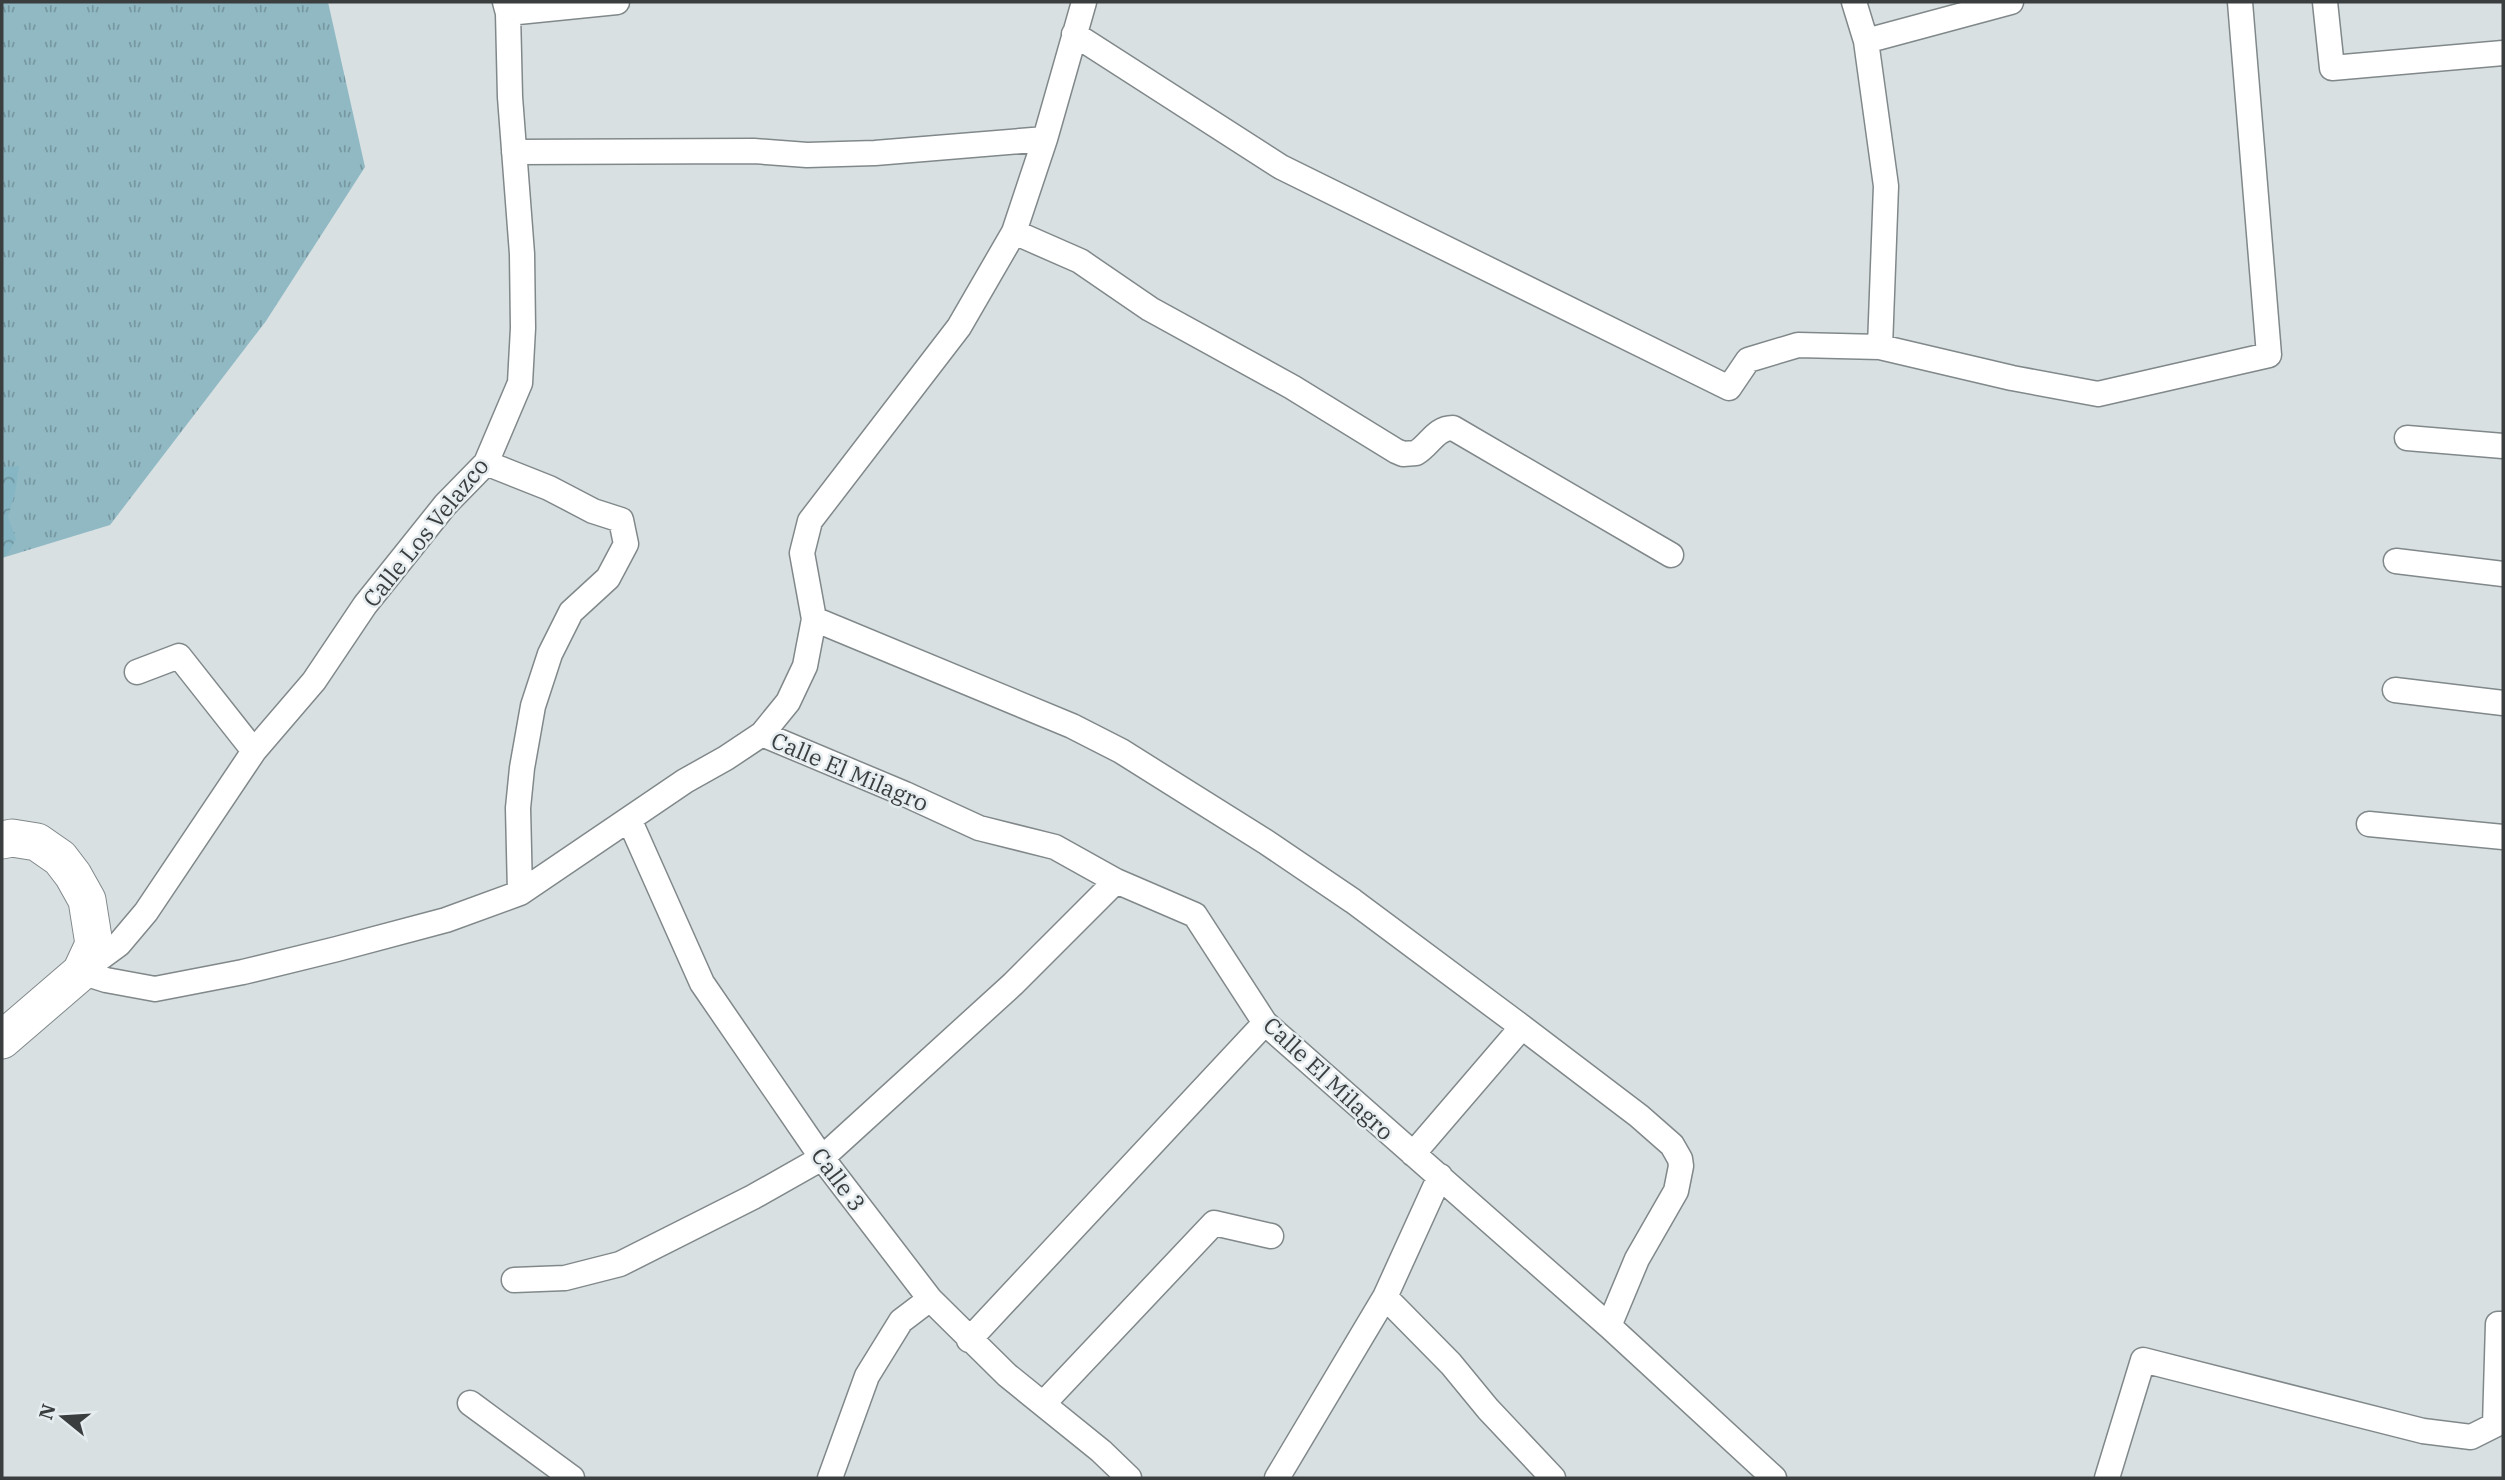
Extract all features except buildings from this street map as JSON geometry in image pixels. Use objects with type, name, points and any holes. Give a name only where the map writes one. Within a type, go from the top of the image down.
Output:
[{"type":"highway","points":[[2,840],[12,838],[37,842],[60,858],[88,900],[94,944],[81,972],[2,1040]]},
{"type":"street","points":[[507,7],[617,2]]},
{"type":"street","points":[[81,972],[155,989],[243,972],[446,919],[520,893],[685,780],[726,758],[762,734],[788,702],[805,666],[814,619],[802,553],[810,522],[959,327],[1014,232],[1045,139],[1084,2]]},
{"type":"street","points":[[1854,2],[1866,41],[1886,186],[1880,347]]},
{"type":"street","points":[[1866,41],[2011,2]]},
{"type":"street","points":[[1074,34],[1281,167],[1729,388],[1748,360],[1798,345],[1880,347],[2012,378],[2098,394],[2269,355],[2240,2]]},
{"type":"street","points":[[2325,2],[2332,68],[2503,53]]},
{"type":"street","name":"Calle Los Velazco","points":[[81,972],[119,944],[146,912],[254,751],[314,681],[365,605],[445,505],[486,463],[520,383],[523,328],[522,254],[507,7]]},
{"type":"street","points":[[514,152],[754,150],[807,155],[1045,139]]},
{"type":"street","points":[[1014,232],[1080,261],[1150,309],[1292,387],[1396,451],[1403,454],[1416,453],[1438,432],[1453,428],[1671,555]]},
{"type":"street","points":[[2407,438],[2503,446]]},
{"type":"street","points":[[486,463],[550,488],[593,511],[621,520],[626,544],[608,578],[571,612],[550,654],[533,706],[522,768],[519,808],[520,893]]},
{"type":"street","points":[[2396,561],[2503,574]]},
{"type":"street","points":[[814,619],[1072,726],[1121,751],[1266,842],[1353,901],[1639,1116],[1672,1145],[1680,1159],[1676,1191],[1637,1258],[1609,1326]]},
{"type":"street","points":[[138,672],[179,656],[254,751]]},
{"type":"street","points":[[2395,690],[2503,703]]},
{"type":"street","name":"Calle El Milagro","points":[[762,734],[979,828],[1055,847],[1116,881],[1195,915],[1265,1023],[1609,1326],[1774,1478]]},
{"type":"street","name":"Calle 3","points":[[629,819],[702,983],[822,1158],[930,1298],[970,1340],[1007,1375],[1101,1451],[1129,1478]]},
{"type":"street","points":[[2369,824],[2503,837]]},
{"type":"street","points":[[514,1280],[565,1278],[620,1264],[753,1197],[822,1158],[1013,984],[1116,881]]},
{"type":"street","points":[[970,1340],[1265,1023]]},
{"type":"street","points":[[1413,1154],[1522,1027]]},
{"type":"street","points":[[1277,1478],[1385,1297],[1440,1176]]},
{"type":"street","points":[[1043,1404],[1214,1223],[1271,1236]]},
{"type":"street","points":[[1385,1297],[1451,1364],[1488,1409],[1553,1478]]},
{"type":"street","points":[[831,1478],[867,1376],[901,1321],[930,1298]]},
{"type":"street","points":[[2107,1478],[2143,1360],[2423,1431],[2471,1437],[2495,1425],[2497,1324],[2503,1324]]},
{"type":"street","points":[[470,1403],[572,1478]]},
{"type":"green space","points":[[2,2],[328,2],[365,167],[266,321],[110,525],[2,558]]},
{"type":"green space","points":[[19,466],[8,517],[16,539],[7,555],[2,557],[2,467]]}]
